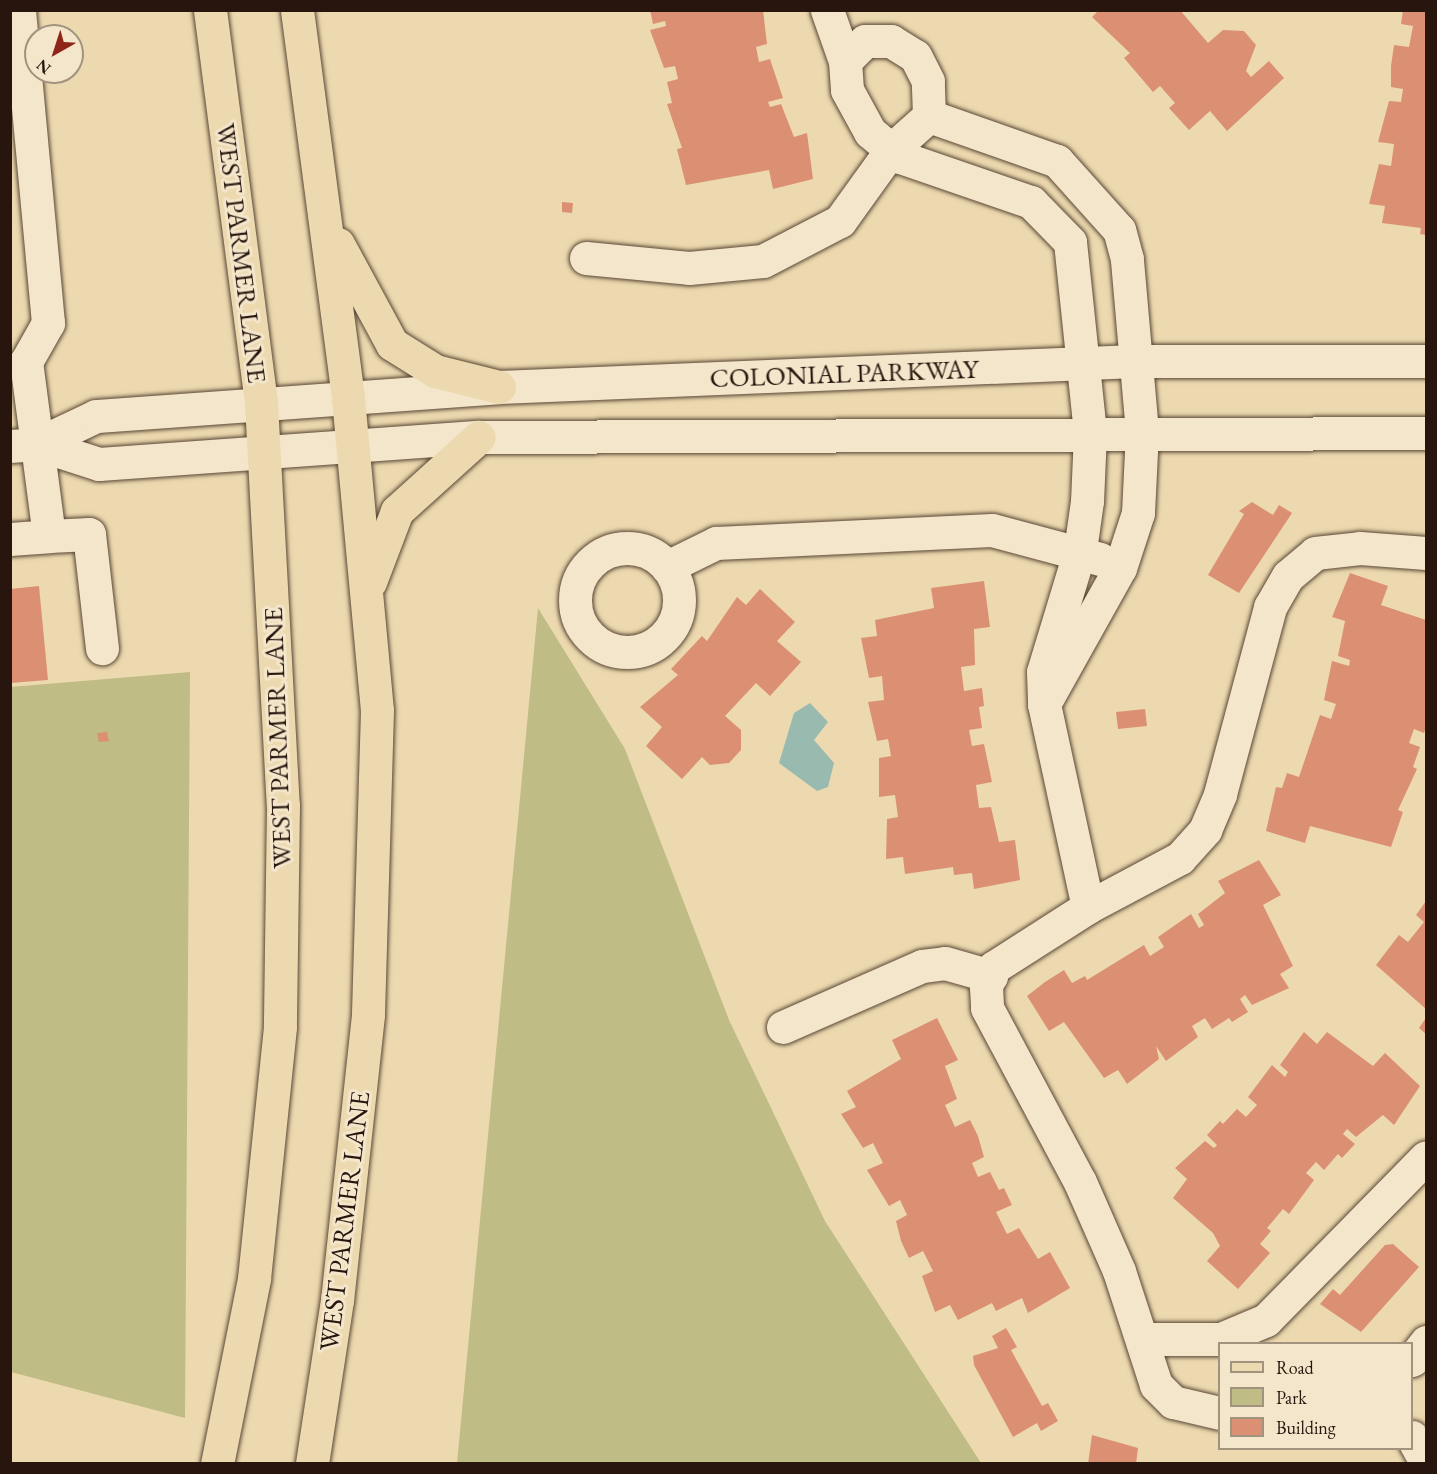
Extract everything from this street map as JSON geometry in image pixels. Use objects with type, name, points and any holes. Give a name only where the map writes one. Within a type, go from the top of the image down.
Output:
[{"type":"main road","name":"WEST PARMER LANE","points":[[210,10],[261,403],[283,805],[280,1027],[254,1279],[217,1464]]},
{"type":"main road","name":"WEST PARMER LANE","points":[[297,10],[348,398],[377,710],[372,953],[337,1299],[312,1464]]},
{"type":"main road","points":[[326,218],[370,310],[392,344],[435,371],[499,387]]},
{"type":"main road","points":[[367,589],[397,511],[479,436]]},
{"type":"street","points":[[19,10],[48,323],[18,363],[24,445],[49,536]]},
{"type":"street","points":[[827,10],[845,61],[847,90],[857,113],[891,150],[998,187],[1031,202],[1070,242],[1090,433],[1080,550],[1043,672],[1044,704],[1088,907]]},
{"type":"street","points":[[586,258],[689,268],[763,261],[840,221],[891,150],[929,116],[928,81],[915,56],[891,41],[865,41],[845,61]]},
{"type":"street","points":[[929,116],[1014,141],[1057,161],[1097,201],[1119,230],[1127,259],[1142,432],[1138,513],[1120,568],[1044,704]]},
{"type":"street","points":[[998,187],[1014,141]]},
{"type":"street","points":[[1056,226],[1097,201]]},
{"type":"street","name":"COLONIAL PARKWAY","points":[[24,445],[96,416],[499,387],[1135,361],[1426,361]]},
{"type":"street","points":[[24,445],[99,464],[479,436],[1142,432],[1426,433]]},
{"type":"street","points":[[667,567],[716,543],[981,531],[1080,550],[1120,568]]},
{"type":"street","points":[[10,539],[89,534],[102,648]]},
{"type":"street","points":[[1218,1413],[1173,1402],[1156,1385],[1142,1339],[1080,1182],[987,1008],[991,975],[1034,939],[1180,858],[1205,830],[1220,794],[1270,607],[1288,576],[1315,553],[1360,548],[1426,553]]},
{"type":"street","points":[[783,1027],[922,966],[945,963],[991,975]]},
{"type":"street","points":[[1142,1339],[1221,1339],[1266,1320],[1426,1157]]},
{"type":"street","points":[[1413,1359],[1426,1342]]},
{"type":"street","points":[[1413,1439],[1426,1462]]},
{"type":"green space","points":[[538,608],[625,749],[729,1020],[825,1221],[981,1463],[457,1463]]},
{"type":"green space","points":[[190,672],[185,1418],[11,1372],[10,687]]},
{"type":"water","points":[[810,703],[828,722],[814,740],[834,763],[828,787],[817,791],[779,763],[794,713]]},
{"type":"building","points":[[650,10],[763,10],[767,44],[756,47],[759,62],[770,59],[783,98],[768,102],[770,107],[781,104],[794,137],[807,133],[813,179],[773,189],[769,170],[686,185],[677,149],[682,148],[667,104],[672,103],[667,82],[678,79],[675,66],[664,68],[650,30],[666,26],[665,21],[653,24]]},
{"type":"building","points":[[1099,10],[1180,10],[1208,43],[1223,30],[1244,31],[1256,45],[1246,71],[1251,77],[1269,61],[1284,78],[1227,131],[1210,111],[1189,130],[1169,108],[1175,103],[1160,86],[1153,92],[1124,58],[1130,53],[1092,17]]},
{"type":"building","points":[[1403,10],[1426,10],[1426,235],[1420,234],[1421,228],[1382,223],[1385,206],[1369,204],[1379,164],[1391,166],[1394,144],[1378,142],[1389,101],[1401,102],[1403,89],[1391,87],[1391,66],[1394,45],[1409,47],[1413,26],[1401,24]]},
{"type":"building","points":[[562,202],[573,203],[572,213],[562,212]]},
{"type":"building","points":[[1252,502],[1273,515],[1279,505],[1292,513],[1239,593],[1208,575],[1244,514],[1239,511]]},
{"type":"building","points":[[1350,573],[1388,586],[1381,605],[1426,620],[1426,727],[1424,733],[1414,729],[1409,743],[1420,747],[1413,767],[1417,769],[1398,810],[1403,812],[1391,847],[1310,826],[1305,843],[1266,831],[1276,787],[1282,788],[1287,773],[1299,777],[1320,715],[1331,719],[1336,704],[1324,700],[1332,661],[1349,666],[1350,660],[1338,656],[1345,621],[1332,617]]},
{"type":"building","points":[[984,581],[990,627],[974,629],[975,665],[961,667],[964,691],[982,688],[984,706],[979,707],[982,728],[969,730],[972,746],[984,744],[992,782],[976,785],[979,808],[991,807],[999,842],[1015,840],[1020,880],[974,889],[972,873],[954,875],[953,867],[905,874],[903,857],[886,859],[887,819],[898,817],[895,795],[879,797],[879,758],[891,756],[888,739],[877,741],[868,702],[884,700],[882,676],[869,678],[861,638],[877,636],[875,620],[934,608],[931,588]]},
{"type":"building","points":[[39,586],[48,680],[10,683],[10,589]]},
{"type":"building","points":[[760,589],[795,622],[777,641],[801,662],[770,696],[756,683],[725,716],[741,730],[741,750],[729,763],[710,765],[702,757],[682,779],[646,746],[662,727],[640,707],[678,675],[671,669],[702,636],[707,641],[737,597],[746,605]]},
{"type":"building","points":[[1145,709],[1147,726],[1118,729],[1116,712]]},
{"type":"building","points":[[107,732],[109,741],[99,742],[97,733]]},
{"type":"building","points":[[1259,860],[1281,895],[1263,905],[1293,966],[1280,974],[1289,988],[1252,1005],[1245,995],[1240,999],[1248,1012],[1232,1022],[1229,1018],[1212,1029],[1205,1018],[1192,1026],[1198,1037],[1166,1061],[1156,1046],[1159,1059],[1127,1084],[1118,1070],[1104,1078],[1064,1022],[1049,1031],[1027,996],[1064,970],[1072,983],[1085,976],[1087,980],[1144,945],[1150,956],[1164,947],[1158,937],[1191,914],[1199,928],[1204,925],[1198,914],[1225,893],[1218,881]]},
{"type":"building","points":[[1426,901],[1426,1009],[1376,965],[1399,935],[1408,942],[1424,922],[1416,915]]},
{"type":"building","points":[[937,1018],[958,1060],[945,1066],[957,1099],[945,1105],[955,1127],[970,1120],[978,1136],[984,1157],[972,1163],[978,1177],[990,1172],[999,1190],[1004,1188],[1012,1205],[996,1212],[1007,1234],[1019,1228],[1038,1259],[1050,1252],[1070,1288],[1028,1313],[1022,1298],[996,1311],[992,1303],[958,1320],[950,1305],[935,1312],[922,1276],[933,1271],[923,1251],[909,1258],[901,1241],[896,1221],[907,1215],[900,1200],[889,1206],[867,1170],[883,1163],[873,1143],[863,1148],[841,1114],[856,1107],[847,1091],[901,1059],[892,1040]]},
{"type":"building","points":[[1426,1018],[1426,1034],[1419,1028]]},
{"type":"building","points":[[1304,1032],[1317,1044],[1327,1032],[1373,1066],[1385,1053],[1420,1086],[1394,1125],[1383,1115],[1356,1137],[1347,1129],[1343,1134],[1355,1144],[1342,1158],[1338,1154],[1324,1170],[1316,1162],[1306,1173],[1314,1180],[1289,1214],[1283,1209],[1267,1228],[1271,1231],[1260,1244],[1270,1253],[1238,1289],[1207,1261],[1220,1246],[1213,1233],[1173,1198],[1187,1179],[1175,1168],[1205,1141],[1214,1148],[1217,1145],[1207,1135],[1220,1121],[1223,1124],[1237,1109],[1246,1117],[1257,1105],[1248,1097],[1272,1065],[1285,1077],[1288,1072],[1280,1065]]},
{"type":"building","points":[[1393,1244],[1419,1267],[1361,1332],[1320,1304],[1333,1289],[1340,1295],[1385,1245]]},
{"type":"building","points":[[1006,1328],[1017,1347],[1011,1350],[1042,1406],[1048,1403],[1058,1421],[1041,1431],[1037,1423],[1013,1437],[974,1365],[973,1356],[998,1348],[992,1336]]},
{"type":"building","points":[[1092,1435],[1138,1448],[1136,1464],[1088,1464]]}]
